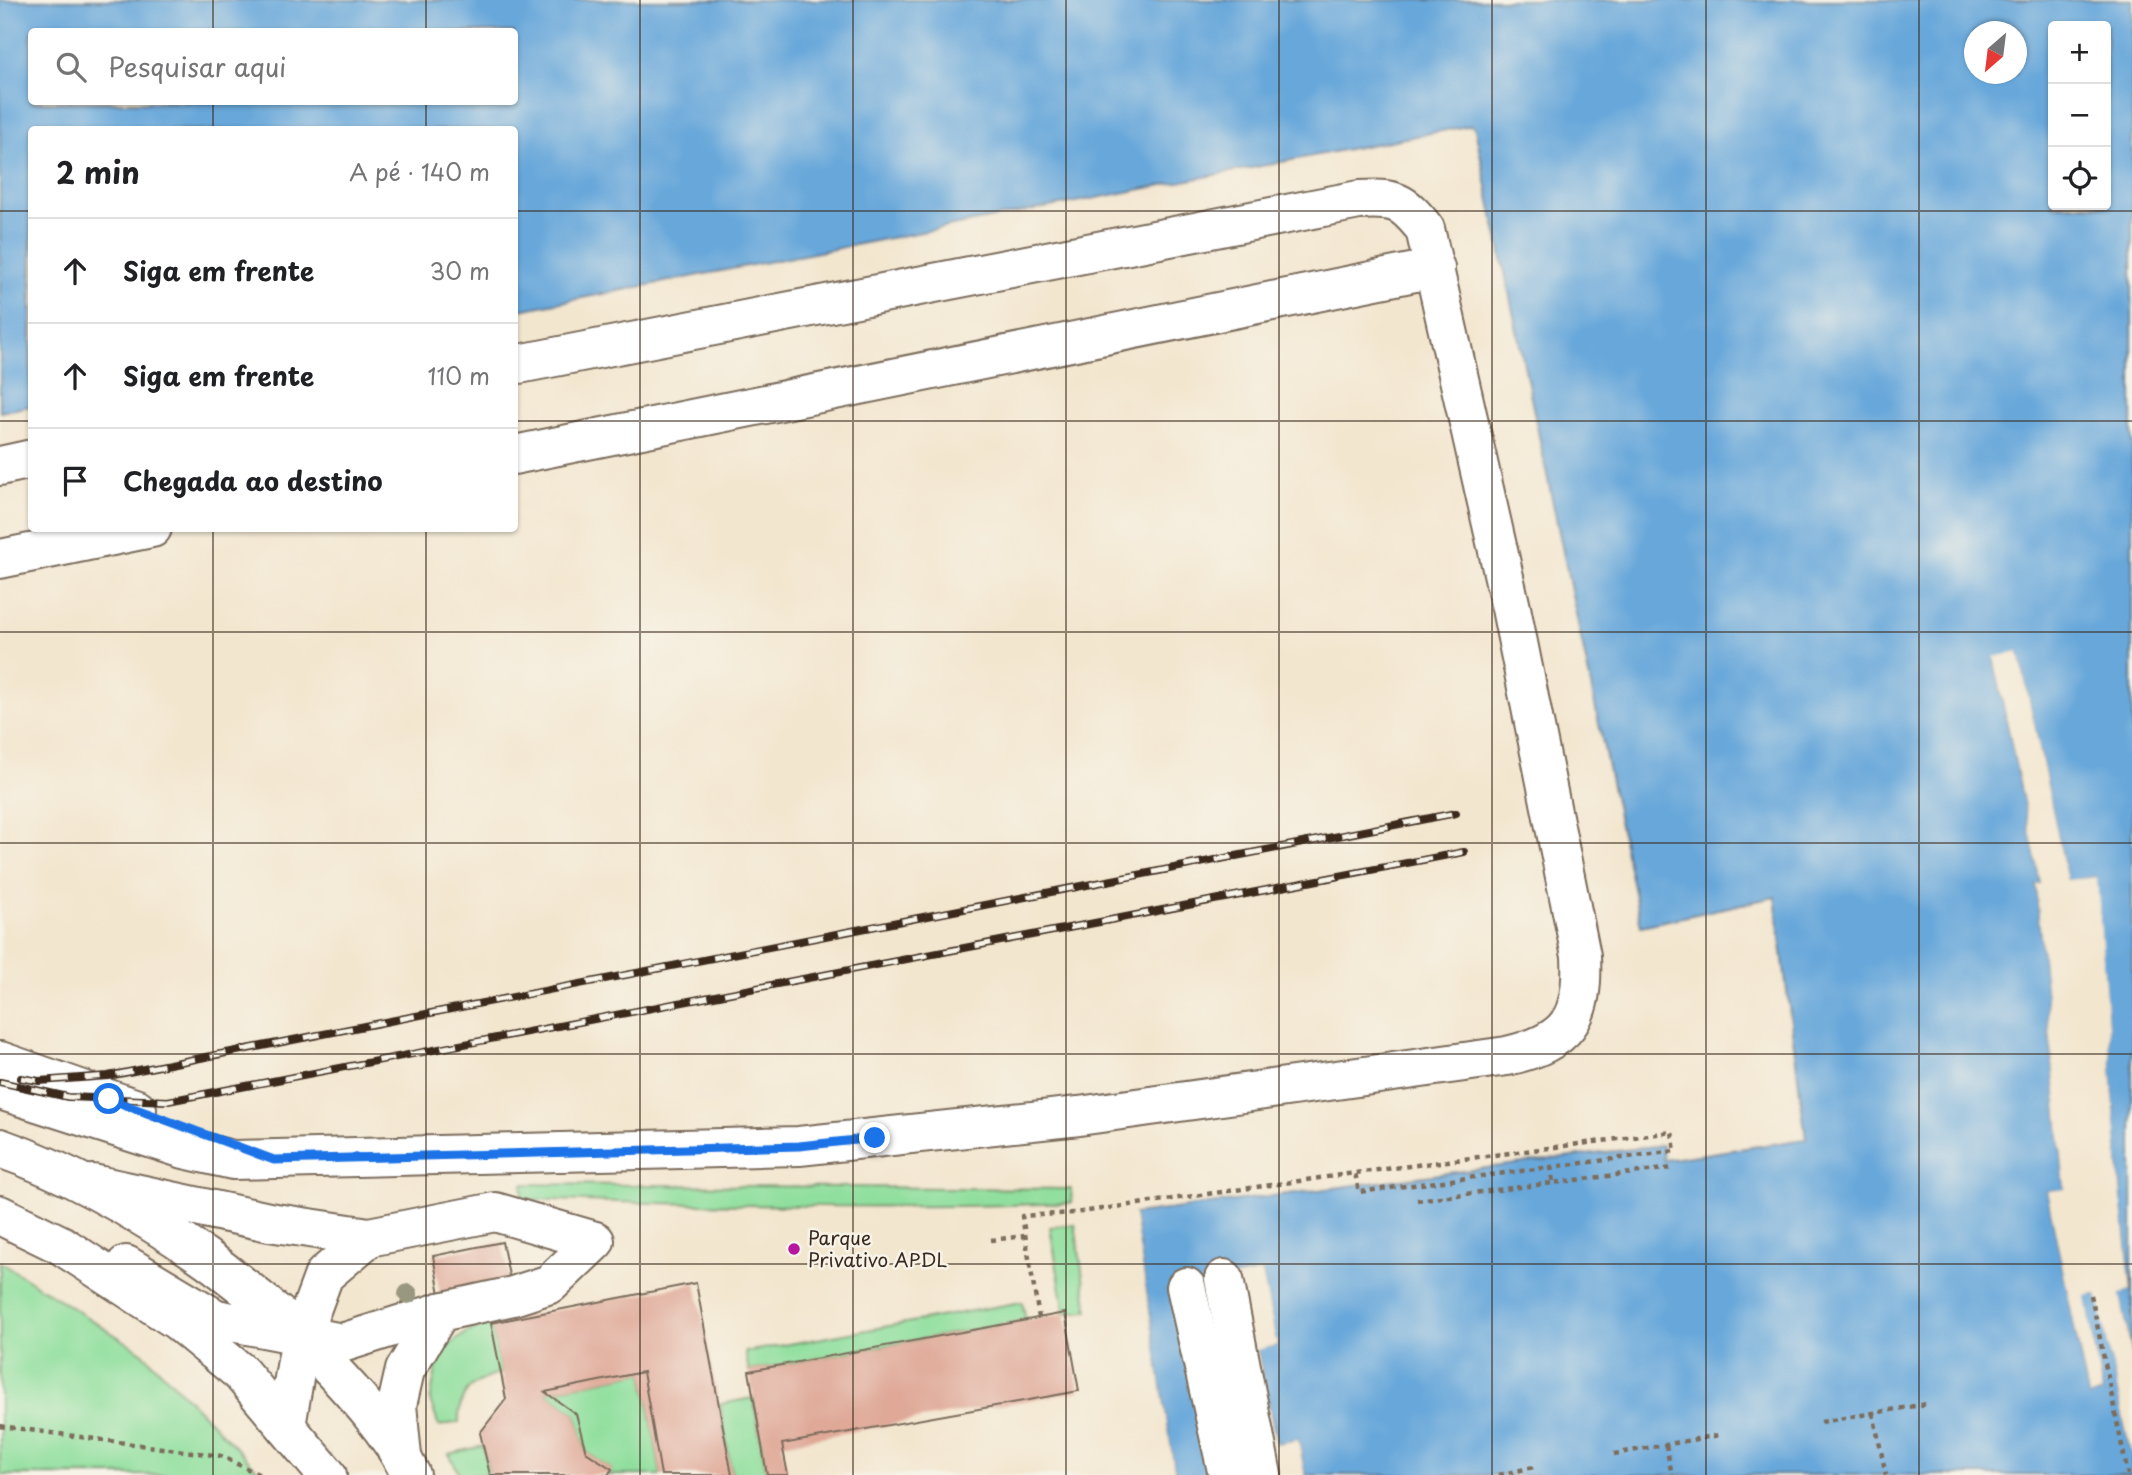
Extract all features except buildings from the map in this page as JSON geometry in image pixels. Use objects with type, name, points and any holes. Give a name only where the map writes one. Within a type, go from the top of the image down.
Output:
[{"type":"main road","points":[[0,1090],[184,1149],[233,1160],[799,1146],[1079,1116],[1507,1056],[1536,1049],[1558,1037],[1576,1012],[1582,982],[1581,956],[1511,608],[1425,229],[1408,208],[1385,199],[1359,200],[518,364]]},
{"type":"main road","points":[[518,454],[1434,268]]},
{"type":"main road","points":[[0,466],[28,460]]},
{"type":"main road","points":[[0,559],[132,532]]},
{"type":"main road","points":[[0,1061],[274,1160]]},
{"type":"main road","points":[[0,1148],[27,1157],[74,1180],[134,1212],[203,1256],[300,1332],[301,1337],[353,1394],[406,1466]]},
{"type":"main road","points":[[0,1196],[61,1224],[216,1319],[342,1343],[440,1312],[513,1296],[550,1284],[595,1241],[495,1212],[369,1237],[269,1222],[74,1180]]},
{"type":"main road","points":[[0,1215],[61,1245],[178,1321],[240,1372],[327,1475]]},
{"type":"main road","points":[[286,1426],[301,1337],[324,1275],[369,1237]]},
{"type":"main road","points":[[1224,1279],[1262,1475]]},
{"type":"main road","points":[[1186,1287],[1228,1475]]},
{"type":"main road","points":[[406,1466],[397,1405],[405,1370],[440,1312]]},
{"type":"path","points":[[1039,1318],[1022,1216],[1074,1213],[1356,1173],[1672,1132],[1675,1150],[1359,1192],[1356,1173]]},
{"type":"path","points":[[1551,1166],[1553,1183]]},
{"type":"path","points":[[1417,1200],[1672,1168]]},
{"type":"path","points":[[991,1240],[1025,1236]]},
{"type":"path","points":[[2091,1295],[2128,1475]]},
{"type":"path","points":[[1821,1422],[1926,1404]]},
{"type":"path","points":[[1873,1413],[1886,1475]]},
{"type":"path","points":[[0,1426],[221,1456],[261,1475]]},
{"type":"path","points":[[1614,1454],[1719,1435]]},
{"type":"path","points":[[1666,1445],[1672,1475]]},
{"type":"path","points":[[1499,1475],[1538,1466]]},
{"type":"green space","points":[[523,1184],[1071,1189],[1072,1203],[866,1206],[522,1199]]},
{"type":"green space","points":[[1075,1224],[1088,1311],[1065,1313],[1050,1227]]},
{"type":"green space","points":[[0,1262],[142,1352],[263,1475],[0,1475]]},
{"type":"green space","points":[[1022,1302],[1026,1320],[749,1371],[745,1352]]},
{"type":"green space","points":[[491,1323],[501,1373],[482,1380],[469,1389],[461,1402],[459,1422],[439,1426],[430,1401],[436,1369],[448,1346],[467,1332]]},
{"type":"green space","points":[[643,1372],[661,1475],[608,1475],[611,1469],[586,1452],[576,1414],[545,1392]]},
{"type":"green space","points":[[753,1398],[767,1475],[732,1475],[720,1404]]},
{"type":"green space","points":[[483,1446],[490,1475],[460,1475],[449,1454]]},
{"type":"water","points":[[0,0],[2132,0],[2132,1353],[2119,1293],[2131,1290],[2120,1186],[2096,877],[2067,881],[2019,653],[1994,658],[2041,884],[2036,885],[2065,1190],[2047,1191],[2089,1396],[2102,1393],[2085,1295],[2098,1294],[2132,1458],[2132,1475],[1305,1475],[1298,1440],[1277,1444],[1257,1349],[1277,1345],[1262,1272],[1172,1290],[1209,1475],[1175,1475],[1134,1214],[1662,1145],[1664,1160],[1806,1139],[1775,897],[1641,926],[1475,129],[1472,125],[518,310],[518,126],[28,126],[28,407],[0,412]]},
{"type":"pier","points":[[2019,652],[2067,880],[2097,877],[2120,1186],[2131,1290],[2120,1294],[2132,1356],[2129,1353],[2116,1294],[2118,1290],[2127,1288],[2093,881],[2067,884],[2064,882],[2016,656],[1998,660],[2044,884],[2040,888],[2068,1190],[2066,1193],[2051,1194],[2092,1392],[2098,1390],[2082,1295],[2084,1292],[2098,1290],[2101,1293],[2132,1441],[2132,1458],[2097,1294],[2086,1296],[2102,1393],[2089,1396],[2047,1191],[2065,1189],[2036,885],[2041,884],[1994,657]]},
{"type":"pier","points":[[1130,1214],[1134,1214],[1175,1475],[1172,1475]]},
{"type":"pier","points":[[1262,1272],[1277,1345],[1257,1350],[1276,1444],[1298,1440],[1305,1475],[1302,1475],[1295,1444],[1274,1447],[1255,1346],[1273,1342],[1259,1276],[1176,1292],[1172,1290]]},
{"type":"railway","points":[[21,1078],[39,1081],[108,1076],[1456,813]]},
{"type":"railway","points":[[0,1082],[68,1097],[168,1101],[1464,852]]},
{"type":"place","name":"Parque Privativo APDL","points":[[794,1249]]},
{"type":"route","points":[[109,1099],[274,1160],[799,1146],[875,1138]]}]
